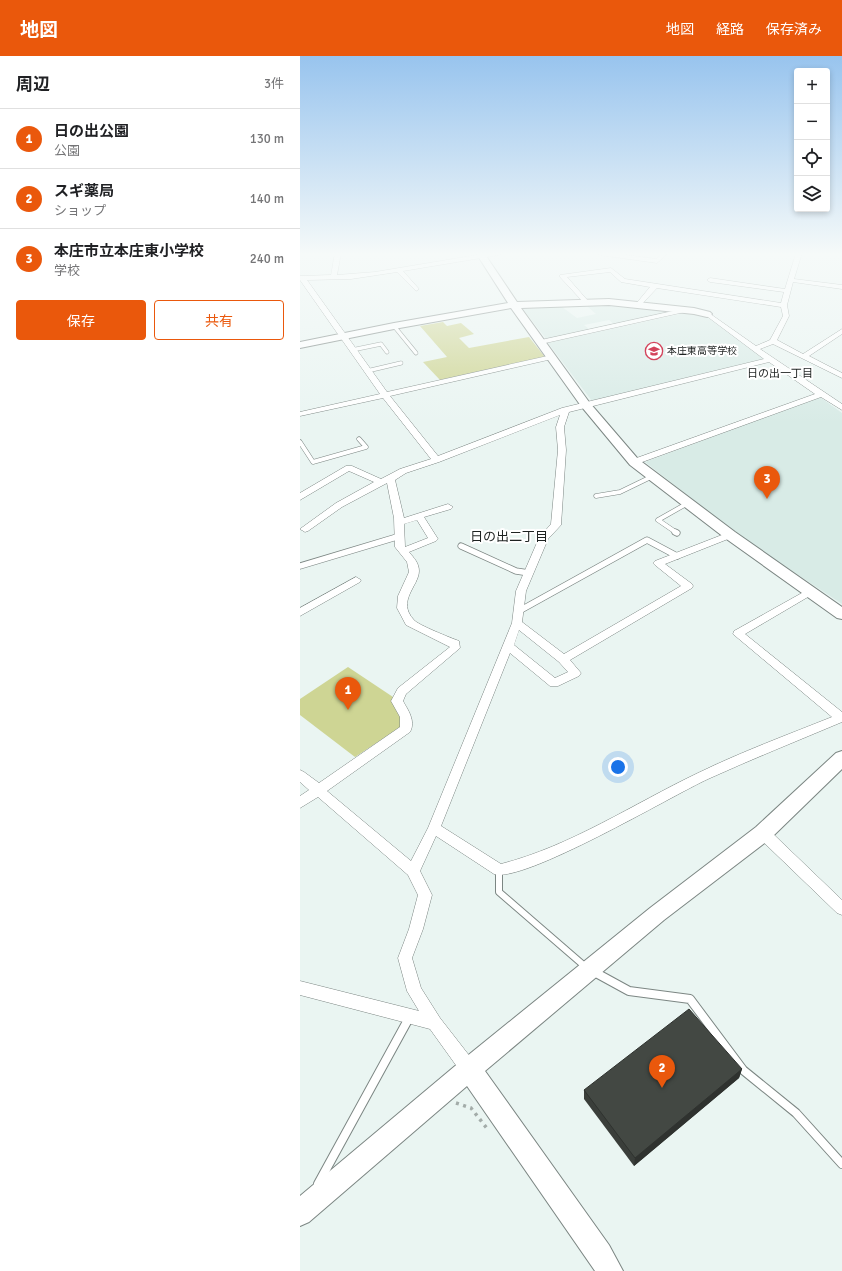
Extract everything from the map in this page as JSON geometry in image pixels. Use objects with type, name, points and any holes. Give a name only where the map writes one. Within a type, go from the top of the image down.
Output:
[{"type":"street","points":[[324,310],[385,396],[436,460]]},
{"type":"street","points":[[300,345],[394,326],[487,310]]},
{"type":"street","points":[[517,310],[585,404],[634,462],[730,535],[842,614]]},
{"type":"street","points":[[541,342],[687,310],[707,314],[770,360],[842,408]]},
{"type":"street","points":[[755,349],[773,341],[786,316],[785,310]]},
{"type":"street","points":[[803,357],[842,331]]},
{"type":"street","points":[[773,341],[842,376]]},
{"type":"street","points":[[300,414],[552,357]]},
{"type":"street","points":[[305,529],[339,505],[403,471],[436,460],[565,410],[770,360]]},
{"type":"street","points":[[634,462],[822,394]]},
{"type":"street","points":[[413,871],[434,828],[508,646],[518,617],[521,591],[528,573],[544,538],[556,525],[562,450],[560,427],[565,410]]},
{"type":"street","points":[[300,497],[349,468],[385,480],[396,498],[400,522],[400,547],[412,562],[414,572],[403,596],[402,608],[410,623],[455,644],[455,648],[402,692],[397,701],[406,717],[406,729],[300,803]]},
{"type":"street","points":[[400,522],[448,507]]},
{"type":"street","points":[[403,551],[433,539],[419,516]]},
{"type":"street","points":[[563,659],[688,586],[658,563],[730,535]]},
{"type":"street","points":[[300,613],[356,580]]},
{"type":"street","points":[[434,828],[499,870],[527,863],[570,845],[703,776],[841,717],[738,634],[809,592]]},
{"type":"street","points":[[508,646],[554,684],[575,673],[563,659],[518,617]]},
{"type":"street","points":[[302,1211],[469,1069],[590,971],[657,914],[763,833],[842,758]]},
{"type":"street","points":[[300,775],[413,871],[425,896],[416,929],[405,958],[414,991],[435,1023],[600,1254],[610,1271]]},
{"type":"street","points":[[763,833],[842,909]]},
{"type":"street","points":[[300,988],[435,1023]]},
{"type":"lane","points":[[394,326],[416,353]]},
{"type":"lane","points":[[352,350],[381,344],[387,352]]},
{"type":"lane","points":[[367,370],[401,363]]},
{"type":"lane","points":[[300,442],[313,462],[366,447],[359,439]]},
{"type":"lane","points":[[596,496],[620,492],[653,476]]},
{"type":"lane","points":[[677,533],[658,520],[688,503]]},
{"type":"lane","points":[[300,566],[400,536]]},
{"type":"lane","points":[[518,617],[646,540],[676,556]]},
{"type":"lane","points":[[461,546],[516,571],[528,573]]},
{"type":"lane","points":[[499,870],[499,892],[590,971],[629,991],[690,999],[743,1070],[796,1113],[842,1164]]},
{"type":"lane","points":[[302,1211],[410,1017]]},
{"type":"shaded area","points":[[524,310],[566,310],[577,318],[596,314],[591,310],[676,311],[615,325],[609,320],[584,325],[590,330],[547,340]]},
{"type":"shaded area","name":"本庄東高等学校","points":[[689,312],[705,315],[765,359],[592,401],[548,343]]},
{"type":"shaded area","points":[[820,397],[842,413],[842,604],[738,535],[645,462]]},
{"type":"green space","points":[[443,322],[447,326],[461,323],[474,334],[459,338],[469,348],[529,337],[545,357],[440,380],[423,362],[447,357],[420,326]]},
{"type":"green space","points":[[348,667],[393,697],[401,718],[401,727],[355,757],[300,715],[300,699]]},
{"type":"building","points":[[689,1009],[742,1069],[635,1158],[584,1090]]},
{"type":"place","name":"本庄東高等学校","points":[[654,351]]},
{"type":"place","name":"本庄市立本庄東小学校","points":[[767,499]]},
{"type":"place","name":"日の出公園","points":[[348,710]]},
{"type":"place","name":"スギ薬局","points":[[662,1088]]},
{"type":"district","name":"日の出一丁目","points":[[780,373]]},
{"type":"district","name":"日の出二丁目","points":[[509,537]]}]
